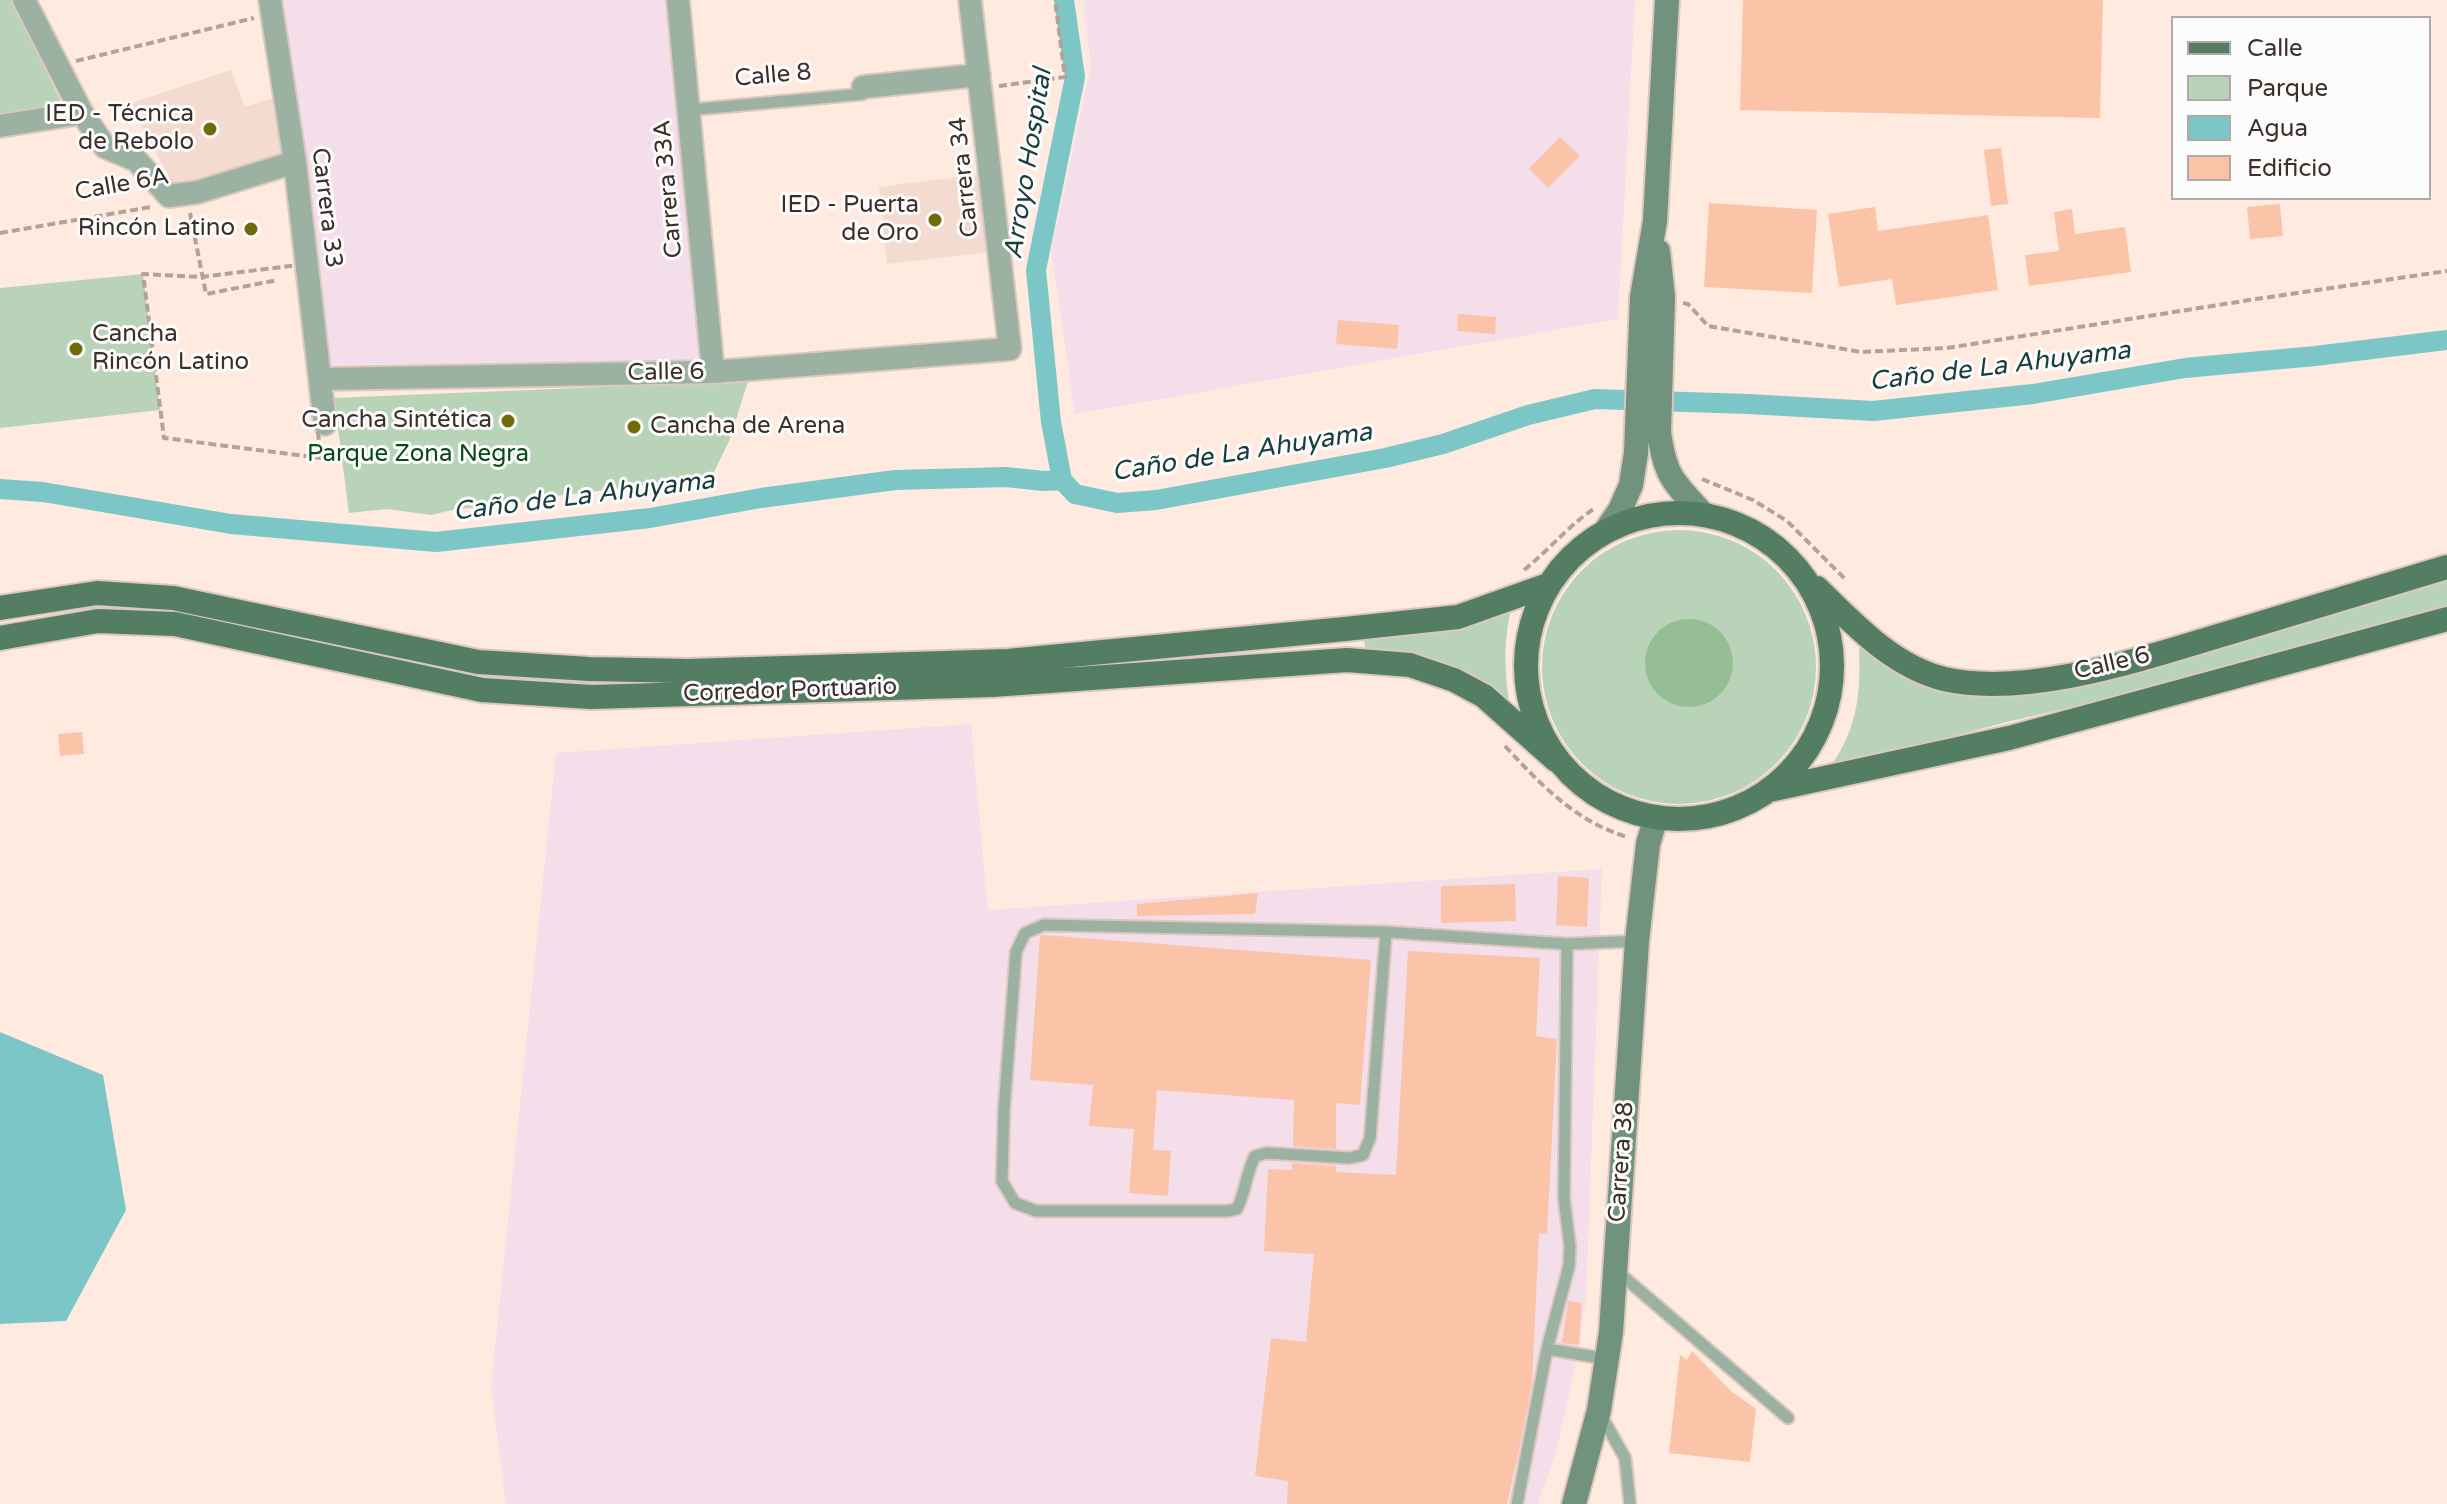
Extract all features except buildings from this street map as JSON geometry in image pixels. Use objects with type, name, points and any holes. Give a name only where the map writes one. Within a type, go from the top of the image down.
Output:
[{"type":"main road","points":[[1670,512],[1702,513],[1740,525],[1775,545],[1802,574],[1819,604],[1830,637],[1833,671],[1828,705],[1815,737],[1797,766],[1772,789],[1741,808],[1706,819],[1669,821],[1604,801],[1577,783],[1556,760],[1537,727],[1527,692],[1525,655],[1532,619],[1548,585],[1564,563],[1584,544],[1607,529],[1637,517],[1670,512]]},
{"type":"main road","name":"Calle 6","points":[[1802,574],[1865,635],[1907,665],[1944,678],[1992,685],[2037,682],[2146,657],[2447,567]]},
{"type":"main road","name":"Corredor Portuario","points":[[0,608],[97,593],[173,598],[478,662],[688,671],[1008,661],[1345,629],[1458,617],[1548,585]]},
{"type":"main road","name":"Calle 6","points":[[1772,789],[2009,738],[2447,619]]},
{"type":"main road","name":"Corredor Portuario","points":[[0,638],[98,621],[175,624],[482,690],[591,697],[992,685],[1363,661],[1410,665],[1454,680],[1484,696],[1556,760]]},
{"type":"street","points":[[24,0],[56,66],[105,147],[136,160],[169,196],[198,192]]},
{"type":"street","name":"Carrera 33A","points":[[678,0],[713,372]]},
{"type":"street","name":"Carrera 34","points":[[970,0],[1010,349]]},
{"type":"street","points":[[1652,328],[1642,297],[1655,221],[1667,0]]},
{"type":"street","name":"Carrera 33","points":[[271,7],[295,162],[325,424]]},
{"type":"street","name":"Calle 8","points":[[863,91],[980,82]]},
{"type":"street","points":[[0,126],[82,113]]},
{"type":"street","name":"Calle 6A","points":[[198,192],[295,162]]},
{"type":"street","points":[[1607,529],[1631,485],[1648,433],[1652,328],[1663,297],[1655,221]]},
{"type":"street","name":"Calle 6","points":[[321,379],[713,372],[1010,349]]},
{"type":"street","points":[[1648,433],[1666,471],[1702,513]]},
{"type":"street","name":"Carrera 38","points":[[1574,1504],[1599,1410],[1611,1332],[1637,941],[1648,844],[1656,817]]},
{"type":"lane","name":"Calle 8","points":[[688,110],[863,91]]},
{"type":"lane","points":[[1386,932],[1370,1138],[1363,1155],[1349,1158],[1267,1153],[1255,1156],[1247,1171],[1244,1196],[1237,1209],[1227,1211],[1036,1211],[1015,1203],[1002,1181],[1004,1110],[1016,952],[1025,933],[1044,925],[1386,932],[1567,944],[1637,941]]},
{"type":"lane","points":[[1517,1504],[1547,1349],[1569,1266],[1564,1198],[1567,944]]},
{"type":"lane","points":[[1615,1269],[1788,1418]]},
{"type":"lane","points":[[1547,1349],[1607,1359]]},
{"type":"lane","points":[[1599,1410],[1625,1458],[1630,1504]]},
{"type":"path","points":[[980,82],[1065,77],[1055,0]]},
{"type":"path","points":[[56,66],[271,7]]},
{"type":"path","points":[[198,192],[190,213],[206,294],[278,280]]},
{"type":"path","name":"Calle 6A","points":[[0,233],[152,206]]},
{"type":"path","points":[[298,265],[321,458],[164,438],[143,274],[201,277],[298,265]]},
{"type":"path","points":[[1663,297],[1688,304],[1708,326],[1861,352],[1947,348],[2447,271]]},
{"type":"path","points":[[1699,478],[1753,500],[1787,521],[1845,579]]},
{"type":"path","points":[[1524,570],[1560,534],[1602,504]]},
{"type":"shaded area","points":[[283,0],[668,0],[702,361],[329,365],[313,200]]},
{"type":"shaded area","points":[[1083,0],[1635,0],[1618,319],[1075,414],[1051,251],[1091,65]]},
{"type":"shaded area","name":"IED - Técnica de Rebolo","points":[[231,70],[245,107],[272,98],[283,156],[177,191],[129,104]]},
{"type":"shaded area","name":"IED - Puerta de Oro","points":[[982,174],[990,252],[887,264],[879,187]]},
{"type":"shaded area","points":[[971,724],[988,910],[1602,869],[1586,1299],[1578,1354],[1556,1452],[1538,1504],[506,1504],[491,1386],[556,753]]},
{"type":"green space","points":[[0,0],[11,0],[64,108],[0,117]]},
{"type":"green space","name":"Cancha Rincón Latino","points":[[143,274],[160,410],[0,428],[0,288]]},
{"type":"green space","name":"Parque Zona Negra","points":[[748,381],[730,439],[709,482],[677,482],[555,496],[431,515],[387,509],[349,513],[334,398]]},
{"type":"green space","points":[[1692,530],[1732,540],[1776,570],[1806,614],[1814,640],[1814,694],[1806,720],[1776,764],[1732,794],[1706,802],[1666,804],[1614,788],[1592,773],[1573,754],[1552,720],[1544,694],[1542,654],[1558,602],[1573,580],[1592,561],[1626,540],[1652,532]]},
{"type":"green space","points":[[2447,574],[2447,608],[2262,662],[2003,723],[1829,769],[1846,739],[1856,710],[1859,645],[1901,676],[1929,687],[1966,693],[2148,666],[2253,638]]},
{"type":"green space","points":[[1511,608],[1506,654],[1509,701],[1442,664],[1406,654],[1366,650],[1364,641],[1444,631]]},
{"type":"green space","points":[[1689,619],[1706,623],[1720,632],[1729,646],[1733,663],[1729,680],[1720,694],[1706,703],[1689,707],[1672,703],[1658,694],[1649,680],[1645,663],[1649,646],[1658,632],[1672,623]]},
{"type":"water","points":[[0,1032],[103,1075],[126,1210],[66,1321],[0,1324]]},
{"type":"waterway","name":"Arroyo Hospital","points":[[1062,480],[1051,422],[1036,270],[1075,77],[1064,0]]},
{"type":"waterway","name":"Caño de La Ahuyama","points":[[0,489],[43,492],[231,524],[436,542],[650,518],[761,498],[895,480],[1006,477],[1062,480],[1075,494],[1117,503],[1156,500],[1385,458],[1443,444],[1528,415],[1595,399],[1873,411],[2033,394],[2185,368],[2447,340]]},
{"type":"place","name":"IED - Técnica de Rebolo","points":[[210,129]]},
{"type":"place","name":"IED - Puerta de Oro","points":[[935,220]]},
{"type":"place","name":"Rincón Latino","points":[[251,229]]},
{"type":"place","name":"Cancha Rincón Latino","points":[[76,349]]},
{"type":"place","name":"Cancha Sintética","points":[[508,421]]},
{"type":"place","name":"Cancha de Arena","points":[[634,427]]}]
